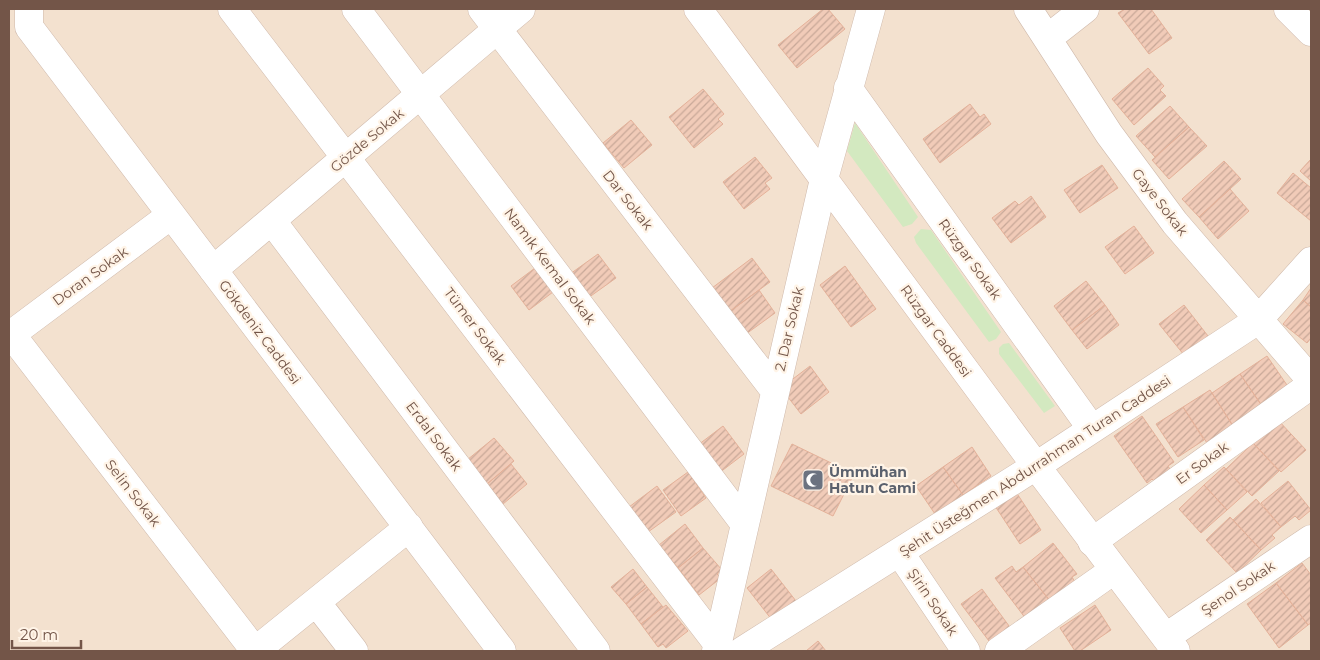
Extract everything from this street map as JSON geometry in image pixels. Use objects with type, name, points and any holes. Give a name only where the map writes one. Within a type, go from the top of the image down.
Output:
[{"type":"street","name":"Tümer Sokak","points":[[232,9],[725,649]]},
{"type":"street","name":"Namık Kemal Sokak","points":[[356,9],[744,523]]},
{"type":"street","name":"Gözde Sokak","points":[[213,270],[421,94],[489,19],[521,9]]},
{"type":"street","name":"Rüzgar Caddesi","points":[[698,9],[1092,542],[1171,644]]},
{"type":"street","name":"Gaye Sokak","points":[[1028,9],[1109,134],[1175,223],[1311,380]]},
{"type":"street","points":[[1048,38],[1085,9]]},
{"type":"street","points":[[1288,9],[1311,32]]},
{"type":"street","name":"Gökdeniz Caddesi","points":[[24,15],[171,216],[502,651]]},
{"type":"street","name":"2. Dar Sokak","points":[[725,649],[744,523],[824,179],[848,88],[862,15]]},
{"type":"street","name":"Dar Sokak","points":[[489,19],[775,391]]},
{"type":"street","name":"Rüzgar Sokak","points":[[848,88],[1092,429]]},
{"type":"street","name":"Doran Sokak","points":[[10,335],[171,216]]},
{"type":"street","name":"Erdal Sokak","points":[[272,221],[596,651]]},
{"type":"street","name":"Şehit Üsteğmen Abdurrahman Turan Caddesi","points":[[725,649],[900,553],[1258,320],[1311,261]]},
{"type":"street","name":"Selin Sokak","points":[[10,335],[255,651]]},
{"type":"street","name":"Er Sokak","points":[[1092,542],[1311,385]]},
{"type":"street","points":[[255,651],[409,527]]},
{"type":"street","name":"Şenol Sokak","points":[[1171,644],[1311,539]]},
{"type":"street","name":"Şirin Sokak","points":[[900,553],[966,651]]},
{"type":"street","points":[[999,651],[1114,570]]},
{"type":"street","points":[[316,602],[354,651]]},
{"type":"shaded area","points":[[9,9],[1311,9],[1311,651],[9,651]]},
{"type":"green space","points":[[855,123],[918,217],[912,224],[903,227],[847,151]]},
{"type":"green space","points":[[921,229],[931,230],[1001,332],[996,339],[989,342],[916,243],[914,237]]},
{"type":"green space","points":[[1009,343],[1055,406],[1044,413],[999,354],[999,348],[1003,344]]},
{"type":"building","points":[[823,9],[828,9],[845,29],[797,68],[778,45]]},
{"type":"building","points":[[1125,9],[1151,9],[1172,38],[1149,54],[1118,13]]},
{"type":"building","points":[[1148,68],[1164,86],[1160,90],[1166,96],[1134,125],[1112,99]]},
{"type":"building","points":[[703,89],[724,114],[718,119],[723,124],[694,148],[669,117]]},
{"type":"building","points":[[970,104],[980,117],[984,114],[991,124],[940,163],[923,139]]},
{"type":"building","points":[[1170,106],[1189,127],[1155,157],[1136,136]]},
{"type":"building","points":[[631,120],[652,145],[624,168],[603,143]]},
{"type":"building","points":[[1189,127],[1207,146],[1169,179],[1152,160]]},
{"type":"building","points":[[755,157],[772,178],[765,183],[770,189],[744,209],[723,182]]},
{"type":"building","points":[[1311,159],[1311,181],[1300,171]]},
{"type":"building","points":[[1224,161],[1241,179],[1199,217],[1182,199]]},
{"type":"building","points":[[1102,165],[1118,188],[1080,213],[1064,190]]},
{"type":"building","points":[[1293,173],[1311,188],[1311,221],[1277,193]]},
{"type":"building","points":[[1230,189],[1249,211],[1218,239],[1199,217]]},
{"type":"building","points":[[1031,196],[1046,217],[1011,243],[992,218],[1015,201],[1019,205]]},
{"type":"building","points":[[1134,226],[1154,253],[1125,274],[1105,247]]},
{"type":"building","points":[[598,254],[616,278],[588,298],[570,274]]},
{"type":"building","points":[[752,258],[770,282],[729,312],[712,288]]},
{"type":"building","points":[[539,265],[557,289],[529,310],[511,286]]},
{"type":"building","points":[[845,266],[876,309],[851,327],[820,285]]},
{"type":"building","points":[[1086,281],[1105,305],[1072,330],[1054,306]]},
{"type":"building","points":[[1311,288],[1311,307],[1303,300]]},
{"type":"building","points":[[759,290],[775,313],[746,334],[729,312]]},
{"type":"building","points":[[1303,300],[1311,307],[1311,338],[1307,343],[1283,324]]},
{"type":"building","points":[[1105,305],[1119,325],[1087,349],[1072,330]]},
{"type":"building","points":[[1184,305],[1208,336],[1184,355],[1159,324]]},
{"type":"building","points":[[1267,356],[1289,388],[1262,406],[1240,374]]},
{"type":"building","points":[[810,366],[829,392],[801,414],[781,388]]},
{"type":"building","points":[[1240,374],[1265,410],[1233,426],[1212,393]]},
{"type":"building","points":[[1210,390],[1233,426],[1207,443],[1183,407]]},
{"type":"building","points":[[1183,407],[1204,440],[1178,457],[1156,424]]},
{"type":"building","points":[[1142,416],[1174,462],[1168,466],[1171,471],[1155,482],[1152,479],[1147,483],[1114,436]]},
{"type":"building","points":[[1278,420],[1306,450],[1281,472],[1253,443]]},
{"type":"building","points":[[723,426],[744,454],[719,473],[698,445]]},
{"type":"building","points":[[494,438],[514,461],[487,484],[467,460]]},
{"type":"building","points":[[1253,443],[1279,471],[1252,496],[1226,469]]},
{"type":"building","name":"Ümmühan Hatun Cami","points":[[792,444],[854,474],[833,516],[771,486]]},
{"type":"building","points":[[972,447],[991,476],[963,495],[943,467]]},
{"type":"building","points":[[511,464],[527,484],[503,504],[487,484]]},
{"type":"building","points":[[943,467],[963,495],[935,514],[916,486]]},
{"type":"building","points":[[1224,467],[1247,492],[1227,510],[1204,485]]},
{"type":"building","points":[[688,472],[706,498],[681,516],[663,490]]},
{"type":"building","points":[[1288,481],[1311,510],[1299,520],[1295,516],[1281,527],[1261,503]]},
{"type":"building","points":[[1204,485],[1227,510],[1201,533],[1179,509]]},
{"type":"building","points":[[657,486],[676,512],[648,532],[629,507]]},
{"type":"building","points":[[1016,492],[1041,530],[1020,544],[995,506]]},
{"type":"building","points":[[1256,499],[1281,527],[1272,535],[1275,538],[1261,550],[1233,520]]},
{"type":"building","points":[[1230,517],[1261,550],[1237,573],[1206,540]]},
{"type":"building","points":[[685,524],[703,548],[678,568],[659,545]]},
{"type":"building","points":[[1053,543],[1077,574],[1072,577],[1075,582],[1050,601],[1023,567]]},
{"type":"building","points":[[703,548],[722,570],[717,574],[721,578],[699,595],[678,568]]},
{"type":"building","points":[[1302,563],[1311,575],[1311,623],[1308,625],[1276,583]]},
{"type":"building","points":[[1012,566],[1016,572],[1023,567],[1050,601],[1026,619],[995,578]]},
{"type":"building","points":[[633,569],[647,587],[626,604],[611,587]]},
{"type":"building","points":[[771,569],[796,601],[772,620],[747,588]]},
{"type":"building","points":[[1276,583],[1308,625],[1279,648],[1247,604]]},
{"type":"building","points":[[647,587],[663,607],[641,624],[626,604]]},
{"type":"building","points":[[982,589],[1012,630],[992,645],[961,604]]},
{"type":"building","points":[[666,605],[688,631],[666,648],[663,644],[658,647],[641,624]]},
{"type":"building","points":[[1095,605],[1111,630],[1080,651],[1075,651],[1060,628]]},
{"type":"building","points":[[818,641],[826,651],[806,651]]},
{"type":"place","name":"Ümmühan Hatun Cami","points":[[813,480]]}]
